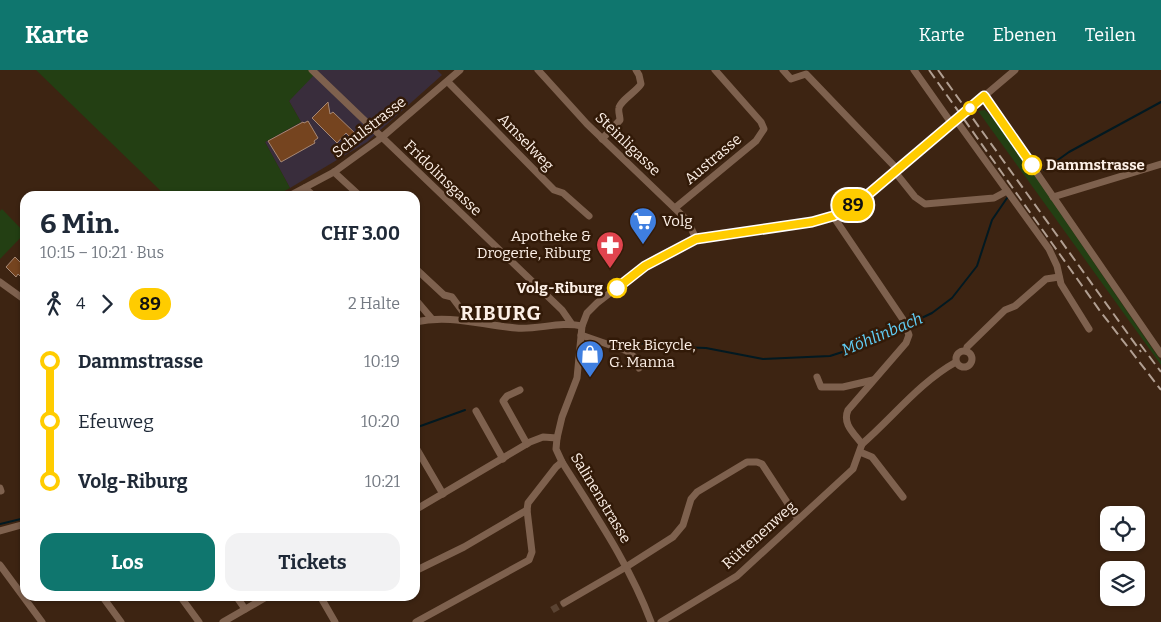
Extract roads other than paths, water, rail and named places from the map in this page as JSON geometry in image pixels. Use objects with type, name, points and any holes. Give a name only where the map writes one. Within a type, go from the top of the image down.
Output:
[{"type":"street","name":"Fridolinsgasse","points":[[312,70],[562,310],[571,323]]},
{"type":"street","name":"Schulstrasse","points":[[299,191],[334,172],[381,138],[460,70]]},
{"type":"street","name":"Steinligasse","points":[[538,70],[602,139],[675,208],[688,222],[696,239]]},
{"type":"street","points":[[602,139],[620,120],[618,109],[620,105],[641,84],[636,70]]},
{"type":"street","name":"Austrasse","points":[[675,208],[756,141],[764,129],[761,122],[715,70]]},
{"type":"street","points":[[783,70],[791,79],[806,74],[896,171],[915,197],[925,204],[994,198],[1007,191]]},
{"type":"street","points":[[914,70],[1049,249],[1061,284],[1089,329]]},
{"type":"street","points":[[420,507],[528,444],[543,437],[556,438],[577,378],[582,326],[592,308],[645,266],[696,239],[812,222],[833,216],[858,203],[1015,70]]},
{"type":"street","name":"Amselweg","points":[[448,82],[554,190],[563,193],[589,216]]},
{"type":"street","points":[[984,96],[1161,354]]},
{"type":"street","points":[[1053,197],[1161,164]]},
{"type":"street","points":[[334,172],[355,191]]},
{"type":"street","points":[[305,188],[308,191]]},
{"type":"street","points":[[833,216],[905,324],[909,335],[906,342],[846,415],[848,426],[862,444],[920,389],[956,362]]},
{"type":"street","points":[[420,273],[444,295],[452,297],[470,320]]},
{"type":"street","points":[[966,351],[967,347],[1005,310],[1015,306],[1046,279],[1059,277]]},
{"type":"street","points":[[1,284],[20,297]]},
{"type":"street","points":[[420,305],[432,319]]},
{"type":"street","points":[[420,321],[432,319],[470,320],[516,328],[546,327],[571,323],[582,326]]},
{"type":"street","points":[[581,335],[627,351],[634,357],[638,368]]},
{"type":"street","points":[[956,362],[959,366],[969,365],[972,361],[971,356],[966,351]]},
{"type":"street","points":[[956,362],[959,352],[966,351]]},
{"type":"street","points":[[817,377],[821,387],[843,387],[873,380]]},
{"type":"street","points":[[520,390],[507,396],[503,401],[528,444]]},
{"type":"street","points":[[476,411],[503,459]]},
{"type":"street","name":"Salinenstrasse","points":[[556,438],[556,449],[562,462],[626,567],[642,598],[651,622]]},
{"type":"street","name":"Rüttenenweg","points":[[661,622],[737,576],[853,469],[862,444]]},
{"type":"street","points":[[860,452],[872,457],[903,497]]},
{"type":"street","points":[[420,455],[443,494]]},
{"type":"street","points":[[416,622],[529,560],[532,552],[527,510],[530,498],[562,462]]},
{"type":"street","points":[[564,603],[626,567],[680,531],[691,499],[697,492],[747,462],[762,464],[798,519]]},
{"type":"street","points":[[420,569],[464,548],[527,510]]},
{"type":"street","points":[[0,531],[20,525]]},
{"type":"street","points":[[0,565],[20,592]]},
{"type":"street","points":[[27,601],[42,622]]},
{"type":"street","points":[[106,601],[121,622]]},
{"type":"street","points":[[183,601],[198,622]]},
{"type":"street","points":[[239,601],[245,609]]},
{"type":"street","points":[[223,622],[259,601]]},
{"type":"street","points":[[323,601],[335,622]]},
{"type":"waterway","name":"Möhlinbach","points":[[1044,170],[1069,152],[1161,102]]},
{"type":"waterway","name":"Möhlinbach","points":[[907,325],[932,313],[952,298],[977,266],[992,220],[1007,198]]},
{"type":"waterway","name":"Möhlinbach","points":[[634,345],[651,342],[677,347],[706,348],[763,359],[830,356],[861,346],[903,327]]},
{"type":"waterway","name":"Möhlinbach","points":[[420,426],[465,410]]},
{"type":"waterway","name":"Möhlinbach","points":[[0,524],[20,519]]},
{"type":"tunnel","points":[[552,610],[564,603]]},
{"type":"railway","points":[[929,70],[1100,311],[1161,390]]},
{"type":"railway","points":[[938,70],[1141,352]]},
{"type":"railway","points":[[1140,344],[1161,372]]},
{"type":"place","name":"Dammstrasse","points":[[1032,165]]},
{"type":"place","name":"Volg","points":[[643,245]]},
{"type":"place","name":"Apotheke & Drogerie, Riburg","points":[[610,269]]},
{"type":"place","name":"Volg-Riburg","points":[[617,288]]},
{"type":"place","name":"Trek Bicycle, G. Manna","points":[[590,378]]},
{"type":"district","name":"RIBURG","points":[[501,313]]}]
